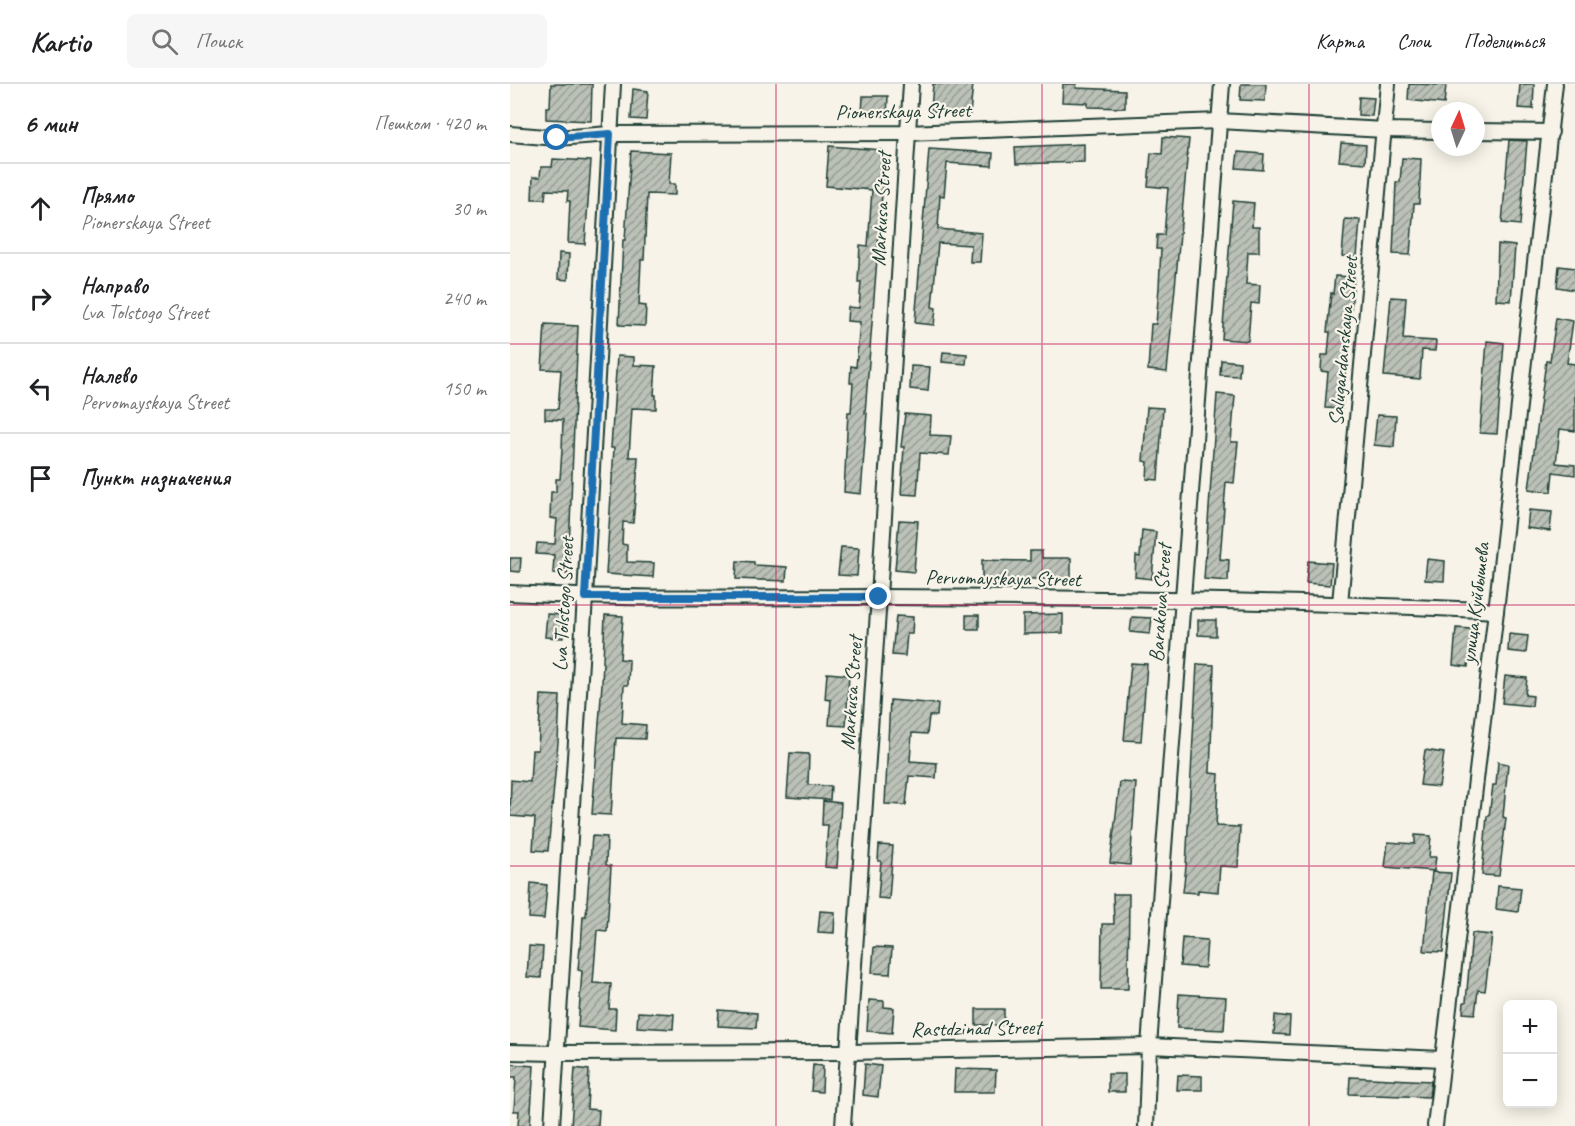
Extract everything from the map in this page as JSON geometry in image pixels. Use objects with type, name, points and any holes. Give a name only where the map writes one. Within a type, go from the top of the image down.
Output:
[{"type":"street","name":"Lva Tolstogo Street","points":[[552,1126],[585,597],[613,84]]},
{"type":"street","name":"Markusa Street","points":[[843,1126],[911,84]]},
{"type":"street","name":"Barakova Street","points":[[1146,1126],[1149,1046],[1222,84]]},
{"type":"street","name":"Salugardanskaya Street","points":[[1340,603],[1389,84]]},
{"type":"street","name":"улица Куйбышева","points":[[1434,1126],[1496,611],[1555,84]]},
{"type":"street","name":"Pionerskaya Street","points":[[510,134],[557,138],[610,134],[907,133],[1219,121],[1431,131]]},
{"type":"street","points":[[1485,131],[1551,132]]},
{"type":"street","name":"Pervomayskaya Street","points":[[510,593],[585,597],[879,597],[1340,603],[1496,611]]},
{"type":"street","name":"Rastdzinad Street","points":[[510,1052],[848,1052],[1149,1046],[1442,1059]]},
{"type":"building","points":[[551,84],[592,84],[591,121],[546,119],[546,107],[550,107]]},
{"type":"building","points":[[933,84],[973,84],[970,114],[931,111]]},
{"type":"building","points":[[1063,84],[1077,84],[1076,88],[1125,90],[1125,108],[1088,107],[1088,103],[1062,102]]},
{"type":"building","points":[[1241,84],[1266,84],[1265,101],[1240,100]]},
{"type":"building","points":[[1409,84],[1446,85],[1444,102],[1408,100]]},
{"type":"building","points":[[1520,84],[1534,84],[1533,109],[1518,108]]},
{"type":"building","points":[[633,89],[648,91],[646,120],[631,119]]},
{"type":"building","points":[[863,96],[888,96],[887,116],[862,115]]},
{"type":"building","points":[[1359,97],[1374,98],[1372,116],[1358,115]]},
{"type":"building","points":[[1163,137],[1189,139],[1167,372],[1148,370],[1151,324],[1156,324],[1159,287],[1161,249],[1156,249],[1157,235],[1164,235],[1168,188],[1148,186],[1151,153],[1162,154]]},
{"type":"building","points":[[1509,140],[1527,141],[1520,225],[1502,223]]},
{"type":"building","points":[[1341,143],[1366,145],[1365,163],[1339,161]]},
{"type":"building","points":[[1084,144],[1084,162],[1016,164],[1015,147]]},
{"type":"building","points":[[829,146],[882,150],[881,168],[884,169],[861,494],[844,492],[848,412],[851,412],[853,383],[850,383],[851,366],[856,367],[860,322],[847,321],[848,307],[859,308],[860,245],[868,246],[872,190],[826,186]]},
{"type":"building","points":[[929,149],[993,153],[992,166],[947,163],[944,196],[940,195],[938,229],[982,233],[980,262],[970,262],[971,245],[938,243],[932,307],[936,308],[934,325],[915,323]]},
{"type":"building","points":[[631,151],[671,153],[669,184],[675,184],[675,195],[647,194],[639,305],[646,306],[645,326],[619,325],[623,240],[625,240]]},
{"type":"building","points":[[1238,152],[1264,154],[1263,170],[1236,168]]},
{"type":"building","points":[[1402,158],[1421,159],[1419,204],[1414,204],[1410,255],[1393,254],[1396,182],[1400,182]]},
{"type":"building","points":[[553,159],[591,161],[585,244],[568,243],[570,201],[567,201],[568,191],[546,190],[545,199],[532,199],[533,177],[540,177],[541,167],[552,167]]},
{"type":"building","points":[[1233,201],[1254,203],[1252,227],[1259,227],[1259,252],[1248,252],[1246,284],[1260,285],[1259,304],[1251,303],[1248,341],[1222,339]]},
{"type":"building","points":[[1345,219],[1360,220],[1357,257],[1342,256]]},
{"type":"building","points":[[1498,244],[1515,246],[1511,301],[1496,300]]},
{"type":"building","points":[[559,253],[569,254],[568,280],[558,279]]},
{"type":"building","points":[[1559,266],[1575,268],[1575,290],[1557,287]]},
{"type":"building","points":[[1335,276],[1354,277],[1342,409],[1325,408],[1328,372],[1321,371],[1322,355],[1328,355],[1330,332],[1327,332]]},
{"type":"building","points":[[1391,297],[1406,298],[1403,339],[1436,341],[1435,351],[1422,350],[1420,379],[1384,376]]},
{"type":"building","points":[[1556,318],[1573,321],[1567,363],[1575,364],[1575,431],[1560,429],[1556,463],[1575,465],[1575,475],[1553,472],[1551,492],[1529,489],[1546,361],[1550,361]]},
{"type":"building","points":[[545,324],[578,326],[568,574],[553,573],[554,555],[536,554],[537,543],[555,544],[557,519],[550,518],[551,492],[556,492],[556,479],[560,479],[562,450],[563,420],[545,419],[545,409],[558,409],[561,370],[542,369]]},
{"type":"building","points":[[1487,341],[1504,343],[1497,434],[1480,433]]},
{"type":"building","points":[[943,352],[967,354],[966,364],[942,362]]},
{"type":"building","points":[[617,356],[634,357],[634,365],[656,366],[654,395],[656,395],[656,409],[632,408],[629,457],[638,457],[637,477],[633,523],[623,522],[622,544],[627,545],[627,562],[654,563],[653,577],[606,574]]},
{"type":"building","points":[[1221,360],[1240,362],[1239,376],[1220,375]]},
{"type":"building","points":[[911,366],[930,367],[928,391],[910,389]]},
{"type":"building","points":[[1217,394],[1235,396],[1231,442],[1238,442],[1234,483],[1226,482],[1220,559],[1229,560],[1228,581],[1204,579]]},
{"type":"building","points":[[1147,407],[1163,408],[1158,480],[1147,479],[1148,462],[1143,461]]},
{"type":"building","points":[[905,414],[931,416],[930,435],[951,436],[949,455],[920,453],[917,495],[901,494],[904,447],[901,447]]},
{"type":"building","points":[[1377,415],[1396,416],[1394,447],[1374,445]]},
{"type":"building","points":[[1529,510],[1552,512],[1550,531],[1527,528]]},
{"type":"building","points":[[899,520],[918,521],[914,572],[895,570]]},
{"type":"building","points":[[1142,530],[1156,532],[1152,579],[1135,577],[1136,556],[1140,557]]},
{"type":"building","points":[[841,547],[859,548],[857,576],[838,575]]},
{"type":"building","points":[[1030,551],[1042,551],[1042,558],[1071,558],[1071,579],[982,579],[982,560],[1030,561]]},
{"type":"building","points":[[510,558],[521,558],[520,572],[510,571]]},
{"type":"building","points":[[1427,559],[1445,561],[1444,581],[1425,580]]},
{"type":"building","points":[[737,561],[754,562],[754,565],[787,567],[786,581],[736,579]]},
{"type":"building","points":[[1308,561],[1332,563],[1330,585],[1306,583]]},
{"type":"building","points":[[547,614],[565,615],[563,638],[545,637]]},
{"type":"building","points":[[1063,614],[1063,633],[1023,634],[1023,615]]},
{"type":"building","points":[[605,615],[623,616],[620,659],[629,660],[628,685],[624,685],[622,723],[646,725],[645,739],[616,738],[611,815],[592,814]]},
{"type":"building","points":[[966,615],[979,615],[979,629],[966,629]]},
{"type":"building","points":[[896,616],[913,617],[912,634],[907,634],[905,656],[892,655]]},
{"type":"building","points":[[1132,617],[1152,618],[1150,634],[1130,632]]},
{"type":"building","points":[[1198,620],[1216,620],[1216,636],[1198,635]]},
{"type":"building","points":[[1456,628],[1471,629],[1468,667],[1453,665]]},
{"type":"building","points":[[1509,634],[1528,636],[1526,653],[1508,651]]},
{"type":"building","points":[[1131,663],[1147,664],[1141,741],[1124,740]]},
{"type":"building","points":[[1197,664],[1214,665],[1210,773],[1219,774],[1216,826],[1240,827],[1238,867],[1220,866],[1218,892],[1198,890],[1198,893],[1183,892]]},
{"type":"building","points":[[827,673],[849,675],[846,726],[829,725],[831,700],[825,699]]},
{"type":"building","points":[[1505,676],[1527,678],[1525,695],[1533,696],[1532,706],[1502,703]]},
{"type":"building","points":[[541,695],[560,696],[548,851],[533,850],[535,818],[510,816],[511,780],[530,782],[532,750],[538,750]]},
{"type":"building","points":[[890,700],[938,704],[937,716],[929,716],[927,734],[912,733],[910,761],[937,763],[936,778],[909,776],[906,805],[885,804]]},
{"type":"building","points":[[1425,750],[1444,753],[1439,787],[1420,785]]},
{"type":"building","points":[[790,753],[809,754],[808,785],[831,786],[830,800],[787,797]]},
{"type":"building","points":[[1498,762],[1508,764],[1503,817],[1506,818],[1499,876],[1482,875],[1487,816],[1489,816],[1493,785],[1496,785]]},
{"type":"building","points":[[1120,782],[1136,783],[1130,865],[1110,863]]},
{"type":"building","points":[[823,801],[841,803],[837,868],[825,867],[828,825],[822,825]]},
{"type":"building","points":[[1415,835],[1431,836],[1429,857],[1436,857],[1434,871],[1385,867],[1388,842],[1415,844]]},
{"type":"building","points":[[592,836],[607,837],[606,865],[611,866],[607,931],[597,930],[593,983],[611,984],[609,1009],[616,1009],[615,1030],[578,1027],[582,971],[578,970],[583,916],[586,916]]},
{"type":"building","points":[[879,845],[893,846],[889,899],[878,898],[881,861],[878,861]]},
{"type":"building","points":[[1432,872],[1451,873],[1443,952],[1424,951]]},
{"type":"building","points":[[531,883],[547,885],[544,919],[529,918]]},
{"type":"building","points":[[1498,886],[1521,888],[1518,912],[1496,909]]},
{"type":"building","points":[[1113,894],[1129,894],[1128,989],[1101,989],[1102,924],[1114,924]]},
{"type":"building","points":[[820,911],[835,912],[834,933],[818,932]]},
{"type":"building","points":[[1472,933],[1492,935],[1485,991],[1478,990],[1475,1014],[1463,1013]]},
{"type":"building","points":[[1182,938],[1207,940],[1205,968],[1180,966]]},
{"type":"building","points":[[529,946],[543,947],[541,978],[527,977]]},
{"type":"building","points":[[874,947],[892,948],[890,974],[872,973]]},
{"type":"building","points":[[1179,994],[1226,997],[1224,1030],[1177,1028]]},
{"type":"building","points":[[869,1000],[884,1001],[884,1007],[894,1008],[892,1033],[867,1031]]},
{"type":"building","points":[[976,1009],[1004,1009],[1004,1025],[976,1025]]},
{"type":"building","points":[[719,1010],[757,1013],[756,1028],[718,1026]]},
{"type":"building","points":[[638,1012],[674,1014],[673,1029],[637,1027]]},
{"type":"building","points":[[1275,1015],[1290,1017],[1289,1035],[1274,1034]]},
{"type":"building","points":[[510,1064],[534,1066],[530,1126],[518,1126],[519,1111],[514,1111],[516,1077],[510,1077]]},
{"type":"building","points":[[865,1064],[881,1066],[878,1097],[863,1095]]},
{"type":"building","points":[[813,1065],[823,1066],[822,1092],[811,1091]]},
{"type":"building","points":[[575,1068],[589,1070],[587,1109],[599,1110],[598,1126],[571,1126]]},
{"type":"building","points":[[955,1069],[996,1070],[995,1092],[954,1092]]},
{"type":"building","points":[[1108,1074],[1125,1074],[1125,1092],[1108,1092]]},
{"type":"building","points":[[1178,1075],[1202,1076],[1202,1090],[1177,1090]]},
{"type":"building","points":[[1350,1077],[1431,1081],[1429,1097],[1349,1094]]},
{"type":"route","points":[[557,138],[610,134],[585,597],[879,597]]}]
